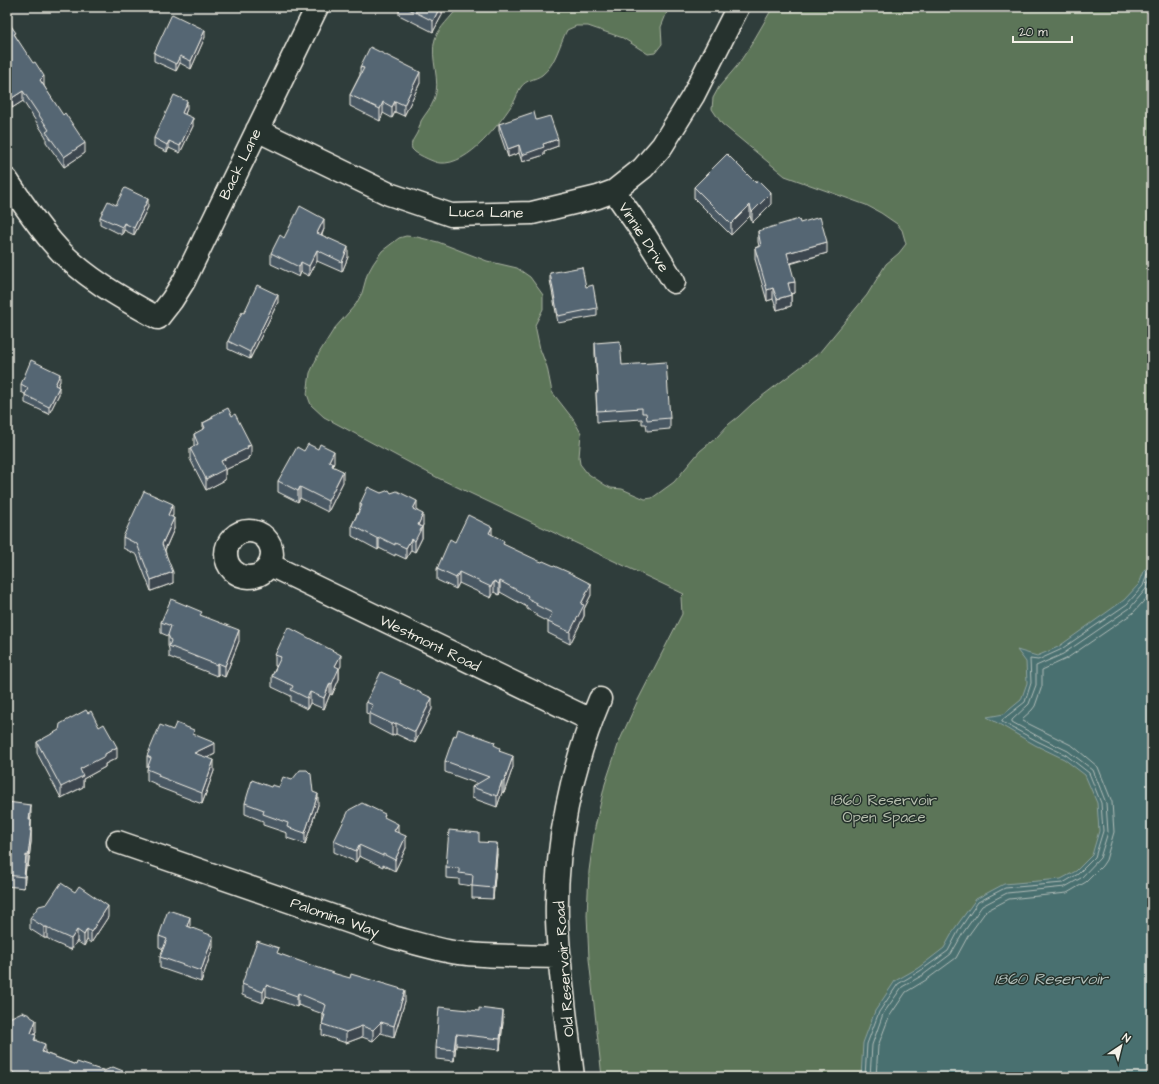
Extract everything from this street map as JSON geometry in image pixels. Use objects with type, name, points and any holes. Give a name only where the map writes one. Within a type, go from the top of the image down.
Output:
[{"type":"street","name":"Back Lane","points":[[7,180],[53,243],[69,259],[87,274],[132,304],[158,318],[184,281],[317,7]]},
{"type":"street","name":"Luca Lane","points":[[257,130],[389,194],[451,215],[532,213],[598,197],[614,191],[643,168],[662,146],[693,96],[738,7]]},
{"type":"street","name":"Vinnie Drive","points":[[614,191],[646,237],[674,282]]},
{"type":"street","name":"Westmont Road","points":[[270,565],[591,720]]},
{"type":"street","name":"Old Reservoir Road","points":[[573,1077],[557,919],[561,841],[568,801],[591,720],[600,699]]},
{"type":"street","name":"Palomina Way","points":[[118,842],[393,937],[418,944],[457,953],[490,956],[560,957]]},
{"type":"green space","points":[[458,7],[669,7],[661,27],[662,44],[655,53],[648,54],[623,38],[588,26],[576,26],[567,30],[557,54],[547,71],[539,77],[526,82],[521,87],[509,109],[483,141],[462,158],[451,162],[438,163],[415,152],[412,149],[412,144],[421,121],[433,103],[436,92],[437,85],[433,54],[435,39],[439,30]]},
{"type":"green space","name":"1860 Reservoir Open Space","points":[[773,7],[1152,7],[1152,1077],[602,1077],[589,959],[587,915],[589,871],[595,827],[605,784],[619,742],[637,702],[682,614],[681,597],[684,594],[438,478],[324,417],[311,405],[307,394],[310,373],[319,353],[334,329],[356,304],[362,293],[367,275],[382,251],[399,238],[406,236],[438,242],[487,261],[517,268],[530,277],[543,295],[543,309],[535,325],[540,349],[547,367],[552,392],[573,419],[581,433],[579,457],[580,464],[587,473],[611,488],[622,489],[645,499],[652,498],[674,482],[700,451],[716,438],[729,424],[753,403],[819,353],[867,295],[886,264],[899,253],[906,244],[902,230],[897,224],[881,213],[866,205],[785,176],[722,124],[712,109],[713,98],[719,87],[737,66]]},
{"type":"water","name":"1860 Reservoir","points":[[1145,569],[1152,570],[1152,1077],[861,1077],[863,1043],[875,1011],[895,981],[918,968],[944,948],[955,928],[976,899],[1004,884],[1061,879],[1076,871],[1092,855],[1099,831],[1097,803],[1085,775],[1064,759],[1035,745],[987,717],[1004,714],[1021,700],[1027,683],[1026,662],[1017,650],[1037,656],[1058,647],[1124,600],[1139,584]]},
{"type":"building","points":[[405,7],[440,7],[433,21]]},
{"type":"building","points":[[172,14],[205,30],[191,61],[180,56],[176,64],[154,53]]},
{"type":"building","points":[[7,20],[16,33],[14,34],[33,63],[35,62],[44,76],[40,80],[63,115],[65,113],[85,143],[64,157],[46,132],[49,130],[23,91],[12,98],[7,90]]},
{"type":"building","points":[[370,47],[420,72],[404,105],[395,101],[392,107],[383,102],[380,109],[350,95],[364,68],[360,67]]},
{"type":"building","points":[[174,95],[187,101],[182,113],[193,118],[180,146],[169,141],[167,145],[154,138]]},
{"type":"building","points":[[534,112],[536,120],[550,116],[558,139],[543,144],[544,147],[522,155],[519,145],[508,149],[499,124]]},
{"type":"building","points":[[727,154],[756,183],[758,180],[771,193],[752,212],[750,205],[731,224],[694,187]]},
{"type":"building","points":[[125,188],[148,199],[134,228],[124,223],[122,227],[100,217],[108,201],[116,205]]},
{"type":"building","points":[[300,206],[324,219],[317,233],[348,247],[342,262],[317,250],[309,266],[301,262],[299,267],[271,253],[280,235],[284,238]]},
{"type":"building","points":[[820,217],[827,242],[787,253],[795,282],[788,283],[791,295],[777,299],[773,288],[767,290],[755,248],[761,246],[758,231],[799,219],[800,223]]},
{"type":"building","points":[[582,267],[586,287],[593,285],[597,308],[558,316],[550,273]]},
{"type":"building","points":[[257,285],[278,295],[250,352],[228,341],[242,312],[244,313]]},
{"type":"building","points":[[620,341],[622,365],[666,362],[670,418],[647,420],[646,413],[642,413],[642,408],[597,411],[596,392],[598,392],[595,343]]},
{"type":"building","points":[[31,360],[60,374],[55,385],[59,387],[49,407],[25,395],[28,388],[21,384]]},
{"type":"building","points":[[228,408],[232,416],[235,414],[251,445],[247,446],[248,448],[221,461],[225,469],[206,479],[190,448],[198,444],[194,434],[205,428],[203,423],[213,418],[212,416]]},
{"type":"building","points":[[308,444],[318,449],[320,444],[334,451],[329,461],[333,463],[332,466],[343,471],[328,501],[300,487],[298,491],[278,481],[297,447],[304,451]]},
{"type":"building","points":[[368,487],[381,493],[389,490],[391,493],[397,491],[417,501],[413,509],[423,514],[418,525],[422,527],[415,541],[411,539],[406,548],[395,543],[395,545],[379,537],[378,539],[352,525],[362,505],[360,504]]},
{"type":"building","points":[[144,491],[173,504],[168,515],[174,518],[162,544],[173,572],[151,580],[137,544],[123,537]]},
{"type":"building","points":[[468,515],[492,527],[489,533],[504,541],[503,544],[539,561],[543,561],[568,572],[591,584],[581,604],[584,605],[570,632],[548,622],[552,613],[536,605],[537,603],[527,598],[528,596],[500,581],[499,584],[494,581],[491,587],[459,572],[456,578],[437,569],[450,539],[455,542]]},
{"type":"building","points":[[171,599],[202,612],[200,615],[239,630],[225,666],[218,663],[217,665],[169,646],[171,641],[168,635],[171,626],[161,622]]},
{"type":"building","points":[[288,627],[341,655],[335,666],[339,668],[332,684],[330,683],[324,698],[310,692],[307,698],[291,690],[293,686],[272,676],[281,657],[275,655]]},
{"type":"building","points":[[381,672],[432,698],[415,732],[396,723],[392,724],[369,713],[373,705],[366,702]]},
{"type":"building","points":[[86,710],[88,713],[91,711],[99,727],[104,724],[117,747],[105,754],[105,756],[80,769],[83,776],[61,787],[37,742],[59,730],[60,724]]},
{"type":"building","points":[[176,723],[194,730],[193,734],[215,743],[194,753],[214,760],[202,793],[158,776],[159,774],[147,769],[151,758],[147,756],[160,725],[173,730]]},
{"type":"building","points":[[458,729],[495,742],[494,745],[500,748],[499,751],[513,756],[504,782],[502,781],[497,796],[472,787],[489,777],[445,761],[454,735],[456,736]]},
{"type":"building","points":[[300,770],[307,770],[311,774],[313,792],[318,794],[305,833],[287,827],[288,823],[263,814],[264,810],[245,803],[252,780],[271,787],[272,785],[279,787],[283,777],[292,780]]},
{"type":"building","points":[[7,802],[31,805],[29,820],[31,820],[31,831],[28,856],[26,855],[24,877],[7,875]]},
{"type":"building","points":[[362,803],[385,814],[384,817],[398,824],[394,831],[406,836],[395,860],[359,845],[356,851],[334,841],[349,810]]},
{"type":"building","points":[[449,830],[479,833],[479,842],[497,843],[493,888],[472,886],[473,875],[459,873],[459,868],[446,867]]},
{"type":"building","points":[[61,883],[75,892],[79,886],[108,906],[91,932],[87,929],[84,935],[77,930],[71,939],[47,927],[44,927],[30,918],[39,906],[47,904]]},
{"type":"building","points":[[168,910],[190,917],[187,926],[213,936],[201,971],[160,957],[167,939],[159,936]]},
{"type":"building","points":[[257,941],[279,948],[277,953],[336,974],[350,978],[351,974],[405,990],[394,1026],[381,1022],[373,1030],[362,1026],[346,1032],[322,1024],[326,1005],[298,993],[297,996],[266,985],[263,992],[242,984]]},
{"type":"building","points":[[439,1007],[479,1011],[479,1008],[503,1011],[500,1039],[456,1034],[454,1050],[436,1048]]},
{"type":"building","points":[[22,1012],[30,1015],[36,1020],[31,1033],[36,1035],[34,1040],[45,1044],[42,1052],[76,1065],[77,1062],[104,1071],[113,1067],[132,1077],[28,1077],[7,1071],[7,1019]]}]
